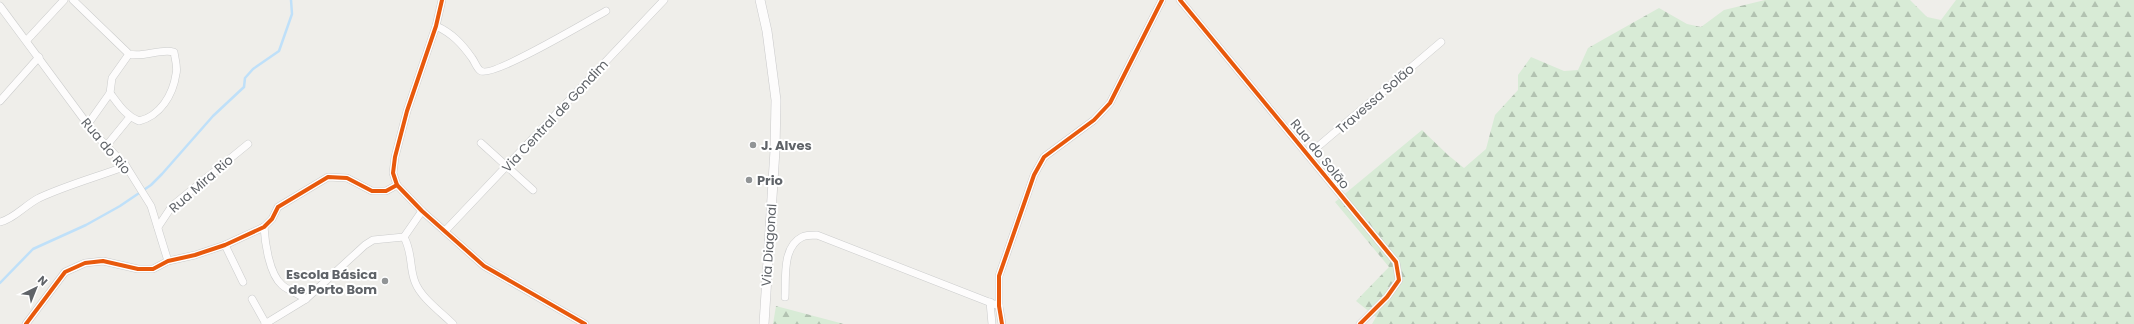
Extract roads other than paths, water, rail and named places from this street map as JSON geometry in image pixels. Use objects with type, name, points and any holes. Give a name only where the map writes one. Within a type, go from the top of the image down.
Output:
[{"type":"main road","name":"Via Diagonal","points":[[760,0],[767,31],[776,100],[775,150],[764,324]]},
{"type":"street","points":[[27,40],[64,0]]},
{"type":"street","points":[[73,0],[129,54],[138,56],[169,51],[174,52],[177,74],[170,92],[156,115],[139,121],[130,117],[110,93]]},
{"type":"street","points":[[442,0],[436,26],[407,111],[395,156],[393,173],[397,185],[422,211],[484,266],[585,324]]},
{"type":"street","name":"Via Central de Gondim","points":[[445,231],[664,0]]},
{"type":"street","points":[[1002,324],[999,306],[999,276],[1034,175],[1044,157],[1094,120],[1110,103],[1162,0]]},
{"type":"street","name":"Rua do Solão","points":[[1180,0],[1396,262],[1399,280],[1387,297],[1360,324]]},
{"type":"street","name":"Rua do Rio","points":[[0,6],[27,40],[94,133],[126,166],[151,206],[168,261]]},
{"type":"street","points":[[436,26],[446,31],[462,43],[480,71],[487,73],[506,66],[606,11]]},
{"type":"street","name":"Travessa Solão","points":[[1308,155],[1441,42]]},
{"type":"street","points":[[88,124],[110,93],[112,78],[129,54]]},
{"type":"street","points":[[0,101],[39,57]]},
{"type":"street","points":[[106,145],[130,117]]},
{"type":"street","points":[[481,142],[533,190]]},
{"type":"street","name":"Rua Mira Rio","points":[[158,227],[172,206],[248,144]]},
{"type":"street","points":[[0,222],[7,221],[28,203],[48,194],[86,178],[126,166]]},
{"type":"street","points":[[26,324],[65,272],[85,263],[103,261],[138,269],[153,269],[168,261],[225,245],[264,227],[272,219],[278,207],[328,176],[347,178],[372,191],[386,191],[397,185]]},
{"type":"street","points":[[252,299],[266,324],[306,299],[365,245],[373,240],[404,237],[422,211]]},
{"type":"street","points":[[264,227],[265,245],[275,276],[282,285],[297,292],[306,299]]},
{"type":"street","points":[[785,297],[786,265],[791,245],[803,237],[817,235],[999,306]]},
{"type":"street","points":[[404,237],[410,249],[416,283],[426,298],[453,324]]},
{"type":"street","points":[[225,245],[243,282]]},
{"type":"street","points":[[990,302],[992,324]]},
{"type":"waterway","points":[[0,283],[33,249],[86,225],[120,206],[151,185],[213,116],[244,87],[245,78],[253,69],[279,51],[292,14],[291,0]]},
{"type":"place","name":"J. Alves","points":[[753,145]]},
{"type":"place","name":"Prio","points":[[749,180]]},
{"type":"place","name":"Escola Básica de Porto Bom","points":[[385,281]]}]
